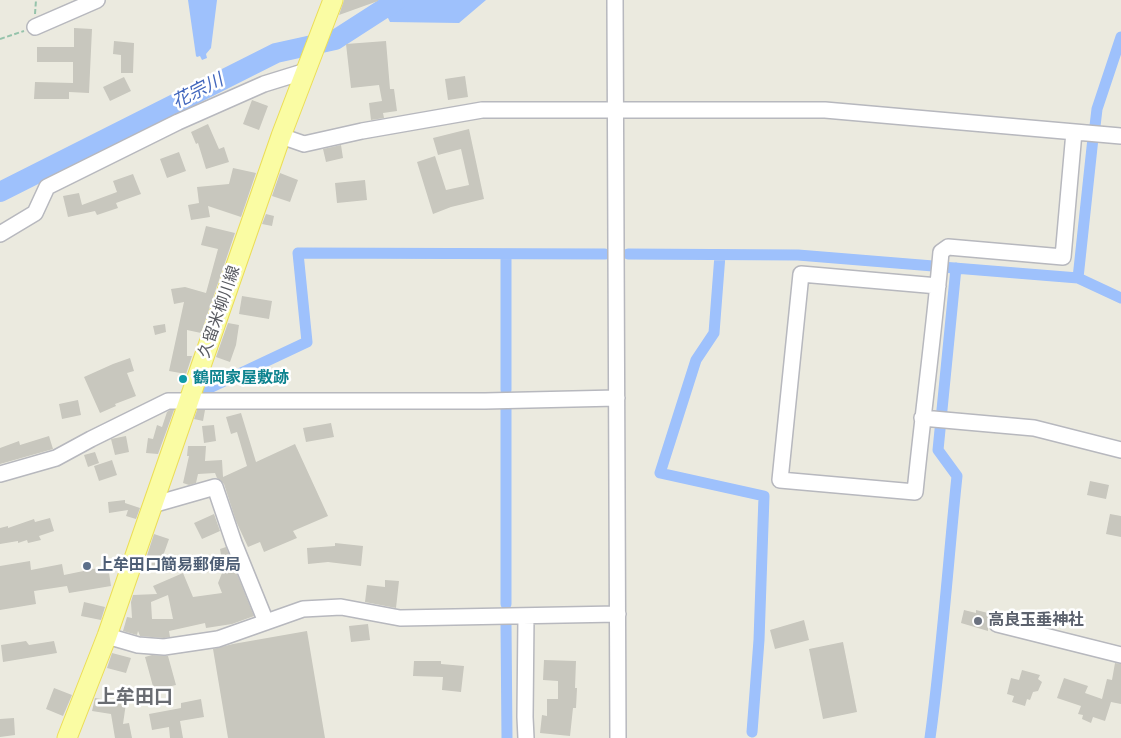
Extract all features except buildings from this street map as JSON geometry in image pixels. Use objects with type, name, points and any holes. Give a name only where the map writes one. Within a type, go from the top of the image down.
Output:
[{"type":"main road","name":"久留米柳川線","points":[[67,738],[106,636],[190,400],[281,136],[334,0]]},
{"type":"street","points":[[34,27],[97,0]]},
{"type":"street","points":[[616,0],[618,738]]},
{"type":"street","points":[[0,234],[35,214],[47,187],[178,122],[309,64]]},
{"type":"street","points":[[281,136],[304,144],[482,110],[825,110],[1121,136]]},
{"type":"street","points":[[938,286],[801,274],[780,480],[915,492],[922,418],[938,286],[941,252],[948,247],[1062,257],[1074,132]]},
{"type":"street","points":[[0,474],[56,458],[168,401],[320,402],[617,398]]},
{"type":"street","points":[[922,418],[1034,428],[1121,450]]},
{"type":"street","points":[[152,506],[215,487],[234,543],[266,622]]},
{"type":"street","points":[[106,636],[138,646],[164,647],[218,639],[304,609],[341,606],[400,618],[618,614]]},
{"type":"street","points":[[526,616],[526,738]]},
{"type":"street","points":[[997,624],[1121,655]]},
{"type":"path","points":[[0,39],[34,27]]},
{"type":"water","points":[[188,0],[217,0],[211,48],[206,54],[207,58],[202,60],[200,56],[196,56]]},
{"type":"water","points":[[379,0],[486,0],[459,23],[390,22]]},
{"type":"waterway","name":"花宗川","points":[[0,192],[276,53],[335,40],[397,0]]},
{"type":"waterway","points":[[1095,126],[1097,109],[1121,37]]},
{"type":"waterway","points":[[942,267],[1078,278],[1093,138]]},
{"type":"waterway","points":[[203,391],[307,342],[298,253],[605,254]]},
{"type":"waterway","points":[[506,254],[506,390]]},
{"type":"waterway","points":[[628,254],[798,255],[933,266]]},
{"type":"waterway","points":[[720,255],[714,333],[696,360],[660,473],[764,496],[759,640],[752,732]]},
{"type":"waterway","points":[[930,738],[957,476],[938,450],[956,268]]},
{"type":"waterway","points":[[1078,278],[1121,298]]},
{"type":"waterway","points":[[506,409],[506,604]]},
{"type":"waterway","points":[[506,624],[507,738]]},
{"type":"place","name":"鶴岡家屋敷跡","points":[[183,379]]},
{"type":"place","name":"上牟田口簡易郵便局","points":[[87,566]]},
{"type":"place","name":"高良玉垂神社","points":[[978,621]]},
{"type":"district","name":"上牟田口","points":[[135,698]]}]
